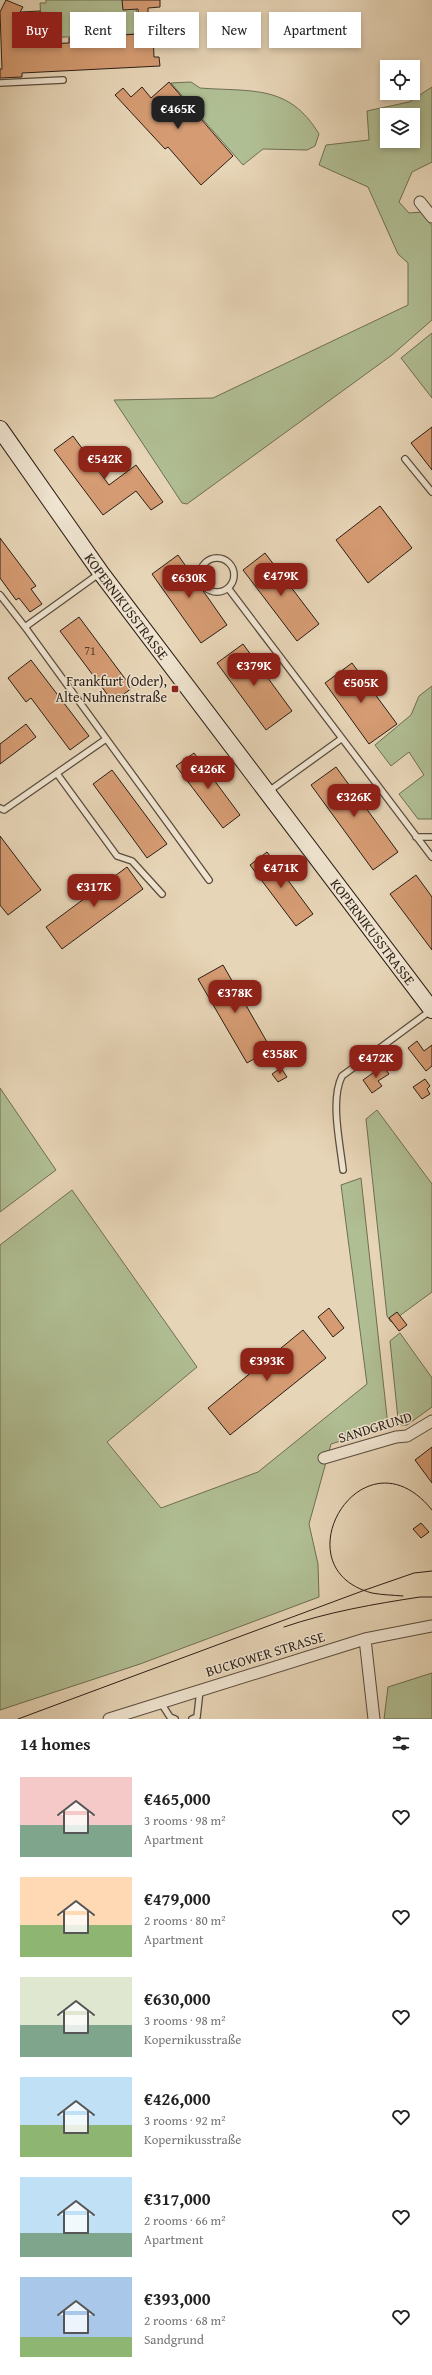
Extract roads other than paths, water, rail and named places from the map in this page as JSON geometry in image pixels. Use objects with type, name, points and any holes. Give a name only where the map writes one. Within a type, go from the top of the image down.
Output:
[{"type":"main road","name":"KOPERNIKUSSTRASSE","points":[[0,428],[101,573],[432,1010]]},
{"type":"street","points":[[420,202],[432,217]]},
{"type":"street","name":"SANDGRUND","points":[[324,1458],[407,1436],[432,1421]]},
{"type":"street","name":"BUCKOWER STRASSE","points":[[109,1719],[365,1639],[432,1626]]},
{"type":"street","points":[[365,1639],[374,1719]]},
{"type":"lane","points":[[0,83],[63,80]]},
{"type":"lane","points":[[405,459],[432,492]]},
{"type":"lane","points":[[214,558],[228,562],[234,576],[228,588],[217,592],[207,588],[203,584],[201,573],[205,563],[214,558]]},
{"type":"lane","points":[[25,627],[101,573]]},
{"type":"lane","points":[[228,588],[286,663],[341,739],[432,857]]},
{"type":"lane","points":[[0,596],[25,627],[209,880]]},
{"type":"lane","points":[[267,792],[341,739]]},
{"type":"lane","points":[[0,808],[4,810],[106,740]]},
{"type":"lane","points":[[58,774],[117,856],[132,861],[162,894]]},
{"type":"lane","points":[[416,837],[432,837]]},
{"type":"lane","points":[[343,1170],[336,1101],[337,1085],[342,1076],[432,1010]]},
{"type":"lane","points":[[192,1719],[197,1717],[200,1690]]},
{"type":"lane","points":[[161,1703],[170,1717],[175,1719]]},
{"type":"tram line","points":[[403,1596],[372,1593],[344,1579],[332,1557],[331,1533],[340,1510],[358,1492],[380,1483],[406,1488],[432,1510]]},
{"type":"tram line","points":[[18,1719],[365,1590],[414,1573],[432,1571]]},
{"type":"tram line","points":[[284,1627],[351,1609],[420,1597],[432,1597]]},
{"type":"place","name":"Frankfurt (Oder), Alte Nuhnenstraße","points":[[175,689]]}]
